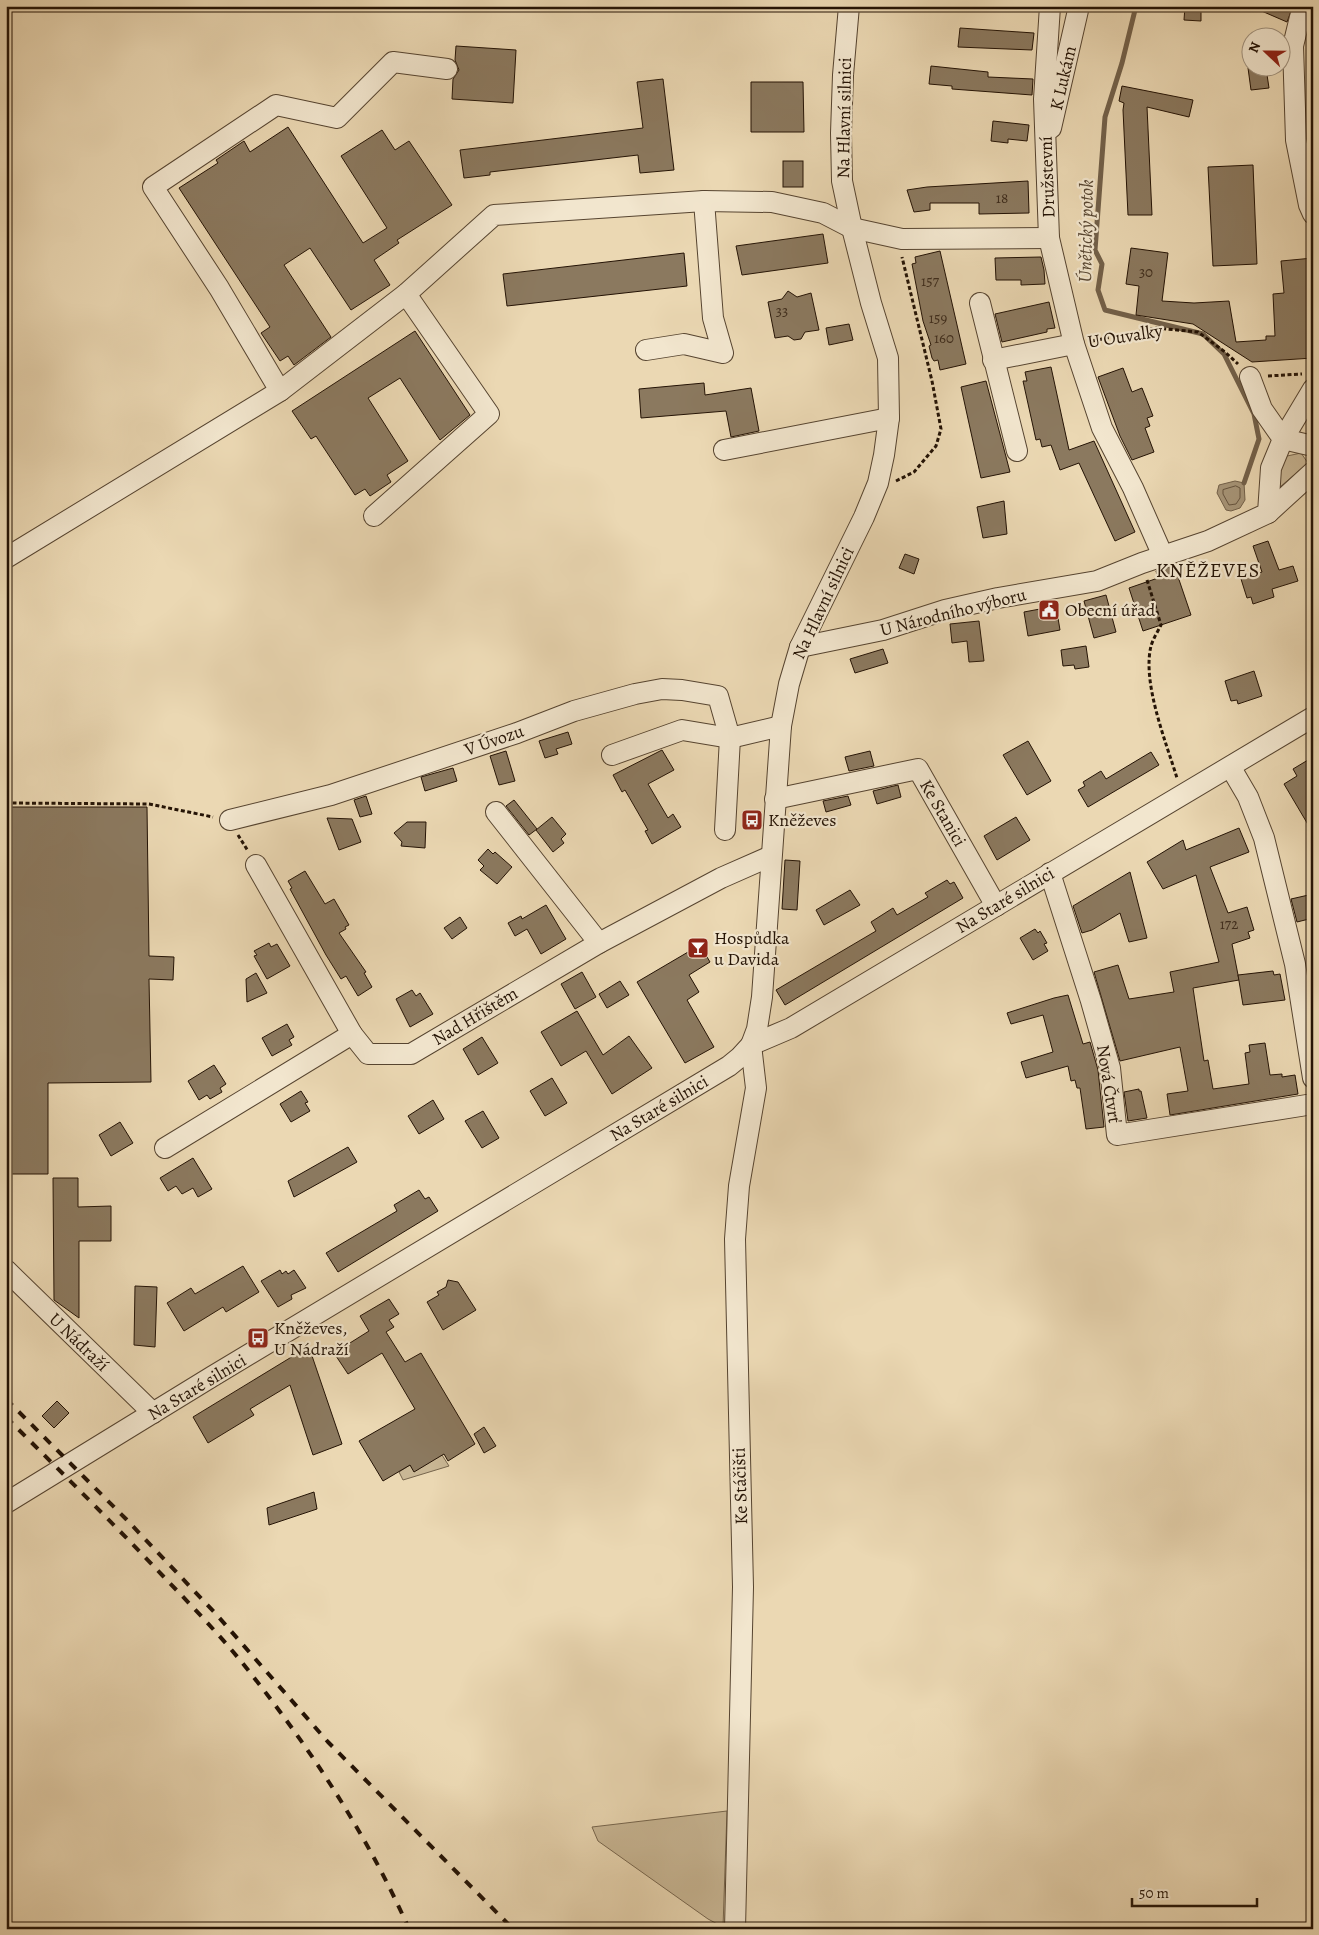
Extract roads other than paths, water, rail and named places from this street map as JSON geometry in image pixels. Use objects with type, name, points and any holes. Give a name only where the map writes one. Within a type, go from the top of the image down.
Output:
[{"type":"street","name":"Na Hlavní silnici","points":[[751,1045],[760,1016],[781,726],[789,684],[800,647],[864,517],[878,483],[889,418],[888,358],[871,303],[842,181],[843,75],[849,6]]},
{"type":"street","name":"Družstevní","points":[[1050,6],[1044,99],[1049,238],[1074,344],[1102,428],[1133,488],[1163,556]]},
{"type":"street","name":"K Lukám","points":[[1046,150],[1079,6]]},
{"type":"street","points":[[1308,6],[1300,18],[1293,46],[1296,140],[1309,205],[1313,214]]},
{"type":"street","points":[[280,391],[219,288],[153,187],[276,105],[337,118],[393,62],[446,69]]},
{"type":"street","points":[[646,350],[684,344],[723,353],[713,318],[704,201]]},
{"type":"street","points":[[6,558],[280,391],[406,294],[494,214],[704,201],[772,202],[823,213],[852,228],[902,239],[1049,238]]},
{"type":"street","points":[[374,516],[489,414],[406,294]]},
{"type":"street","points":[[980,303],[1017,451]]},
{"type":"street","points":[[993,360],[1074,344]]},
{"type":"street","points":[[1250,377],[1262,409],[1283,439],[1313,446]]},
{"type":"street","points":[[1268,513],[1271,468],[1308,381]]},
{"type":"street","points":[[724,450],[889,418]]},
{"type":"street","points":[[1163,556],[1208,542],[1268,513],[1313,472]]},
{"type":"street","name":"U Národního výboru","points":[[800,647],[882,630],[945,610],[998,598],[1098,581],[1163,556]]},
{"type":"street","name":"V Úvozu","points":[[230,820],[331,795],[518,733],[574,711],[635,694],[662,689],[718,696],[730,738]]},
{"type":"street","name":"Na Staré silnici","points":[[6,1503],[152,1413],[730,1066],[751,1045],[791,1028],[1196,786],[1231,768],[1313,717]]},
{"type":"street","points":[[612,755],[682,730],[730,738],[781,726]]},
{"type":"street","points":[[725,830],[730,738]]},
{"type":"street","points":[[1231,768],[1248,797],[1264,838],[1295,964],[1313,1078]]},
{"type":"street","name":"Ke Stanici","points":[[775,799],[918,769],[996,906]]},
{"type":"street","points":[[496,812],[599,943]]},
{"type":"street","name":"Nad Hřištěm","points":[[256,865],[352,1034],[368,1054],[411,1054],[599,943],[721,878],[771,856]]},
{"type":"street","name":"Nová Čtvrť","points":[[1050,874],[1091,1001],[1110,1068],[1117,1135],[1313,1104]]},
{"type":"street","points":[[165,1148],[352,1034]]},
{"type":"street","name":"Ke Stáčišti","points":[[735,1929],[743,1587],[735,1239],[739,1186],[756,1088],[751,1045]]},
{"type":"street","name":"U Nádraží","points":[[6,1270],[152,1413]]},
{"type":"water","points":[[1235,481],[1244,483],[1245,500],[1240,508],[1231,511],[1226,510],[1217,493],[1219,485]]},
{"type":"waterway","name":"Únětický potok","points":[[1136,6],[1122,63],[1105,117],[1095,250],[1102,264],[1098,290],[1105,310],[1203,334],[1224,354],[1254,414],[1259,439],[1244,483]]},
{"type":"railway","points":[[6,1399],[126,1519],[216,1614],[328,1742],[513,1929]]},
{"type":"railway","points":[[6,1417],[192,1607],[231,1649],[265,1691],[334,1789],[374,1858],[409,1929]]},
{"type":"place","name":"Obecní úřad","points":[[1049,610]]},
{"type":"place","name":"Kněževes","points":[[752,820]]},
{"type":"place","name":"Hospůdka u Davida","points":[[698,948]]},
{"type":"place","name":"Kněževes, U Nádraží","points":[[258,1338]]},
{"type":"district","name":"KNĚŽEVES","points":[[1208,570]]}]
